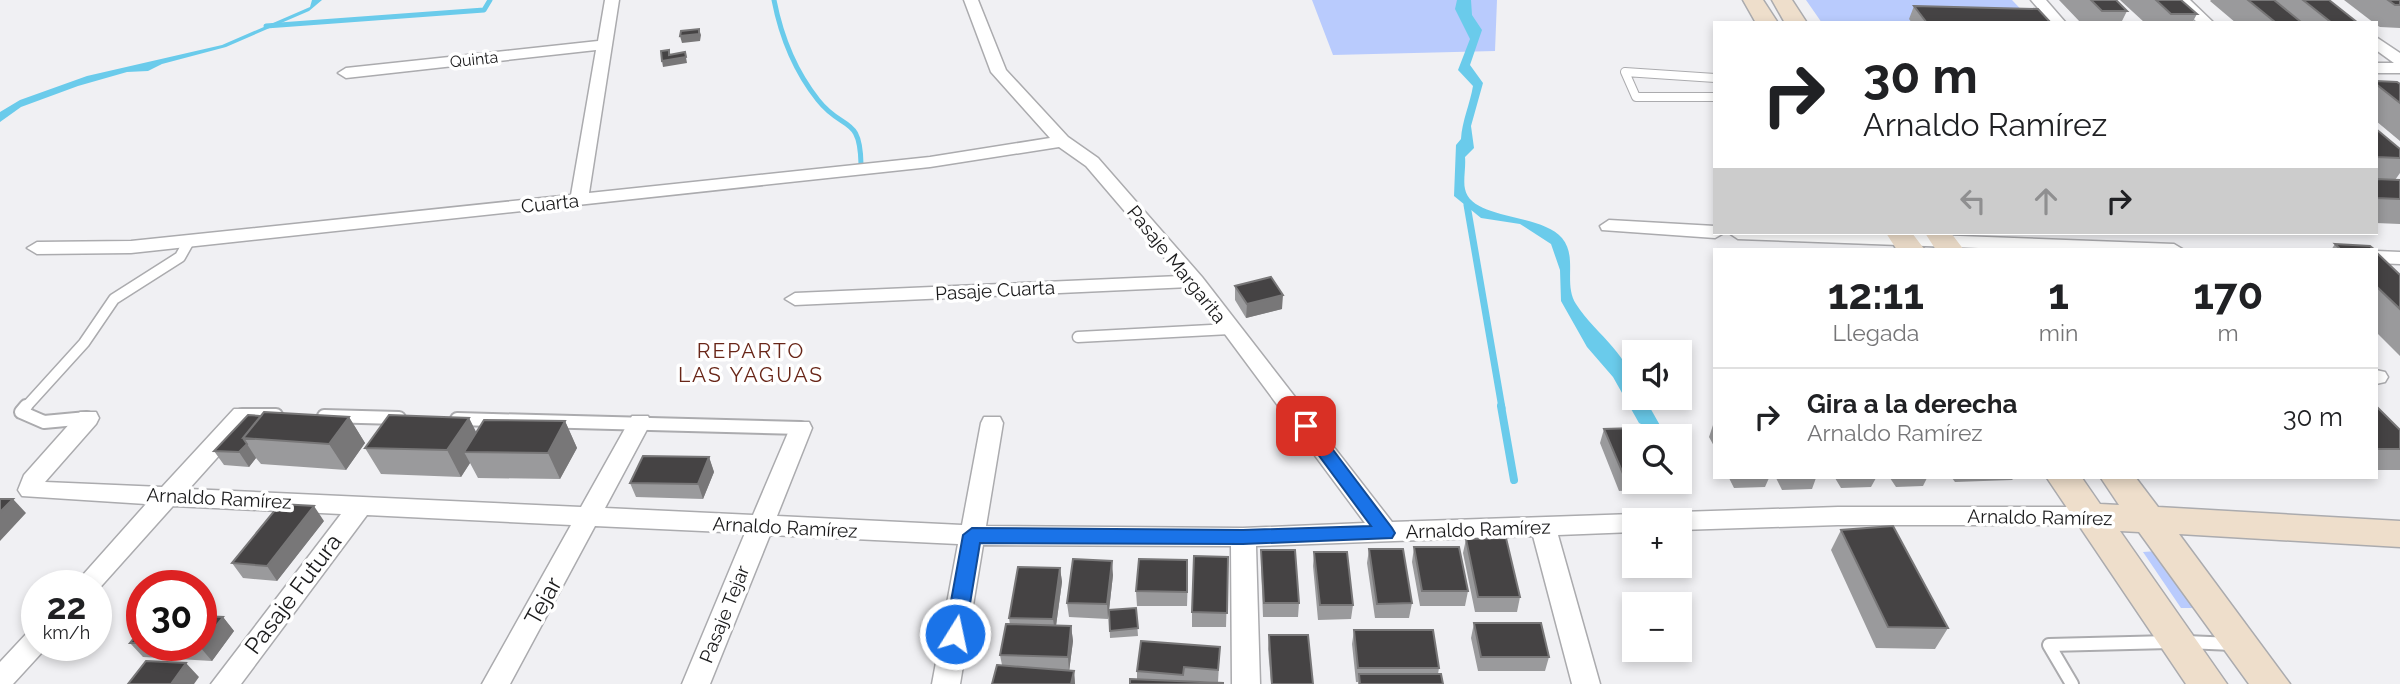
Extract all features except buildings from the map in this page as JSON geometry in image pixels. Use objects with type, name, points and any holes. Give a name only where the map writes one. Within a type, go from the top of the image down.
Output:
[{"type":"main road","points":[[1753,0],[1766,21]]},
{"type":"main road","points":[[1782,0],[1795,21]]},
{"type":"main road","points":[[2065,479],[2208,684]]},
{"type":"main road","points":[[2119,479],[2271,684]]},
{"type":"main road","name":"Arnaldo Ramírez","points":[[2090,516],[2400,534]]},
{"type":"street","points":[[579,200],[602,45],[612,0]]},
{"type":"street","name":"Pasaje Margarita","points":[[971,0],[999,72],[1062,141],[1091,162],[1195,281],[1386,533]]},
{"type":"street","points":[[2038,0],[2057,21]]},
{"type":"street","points":[[2182,0],[2205,21]]},
{"type":"street","points":[[2378,44],[2400,60]]},
{"type":"street","name":"Quinta","points":[[346,73],[602,45]]},
{"type":"street","points":[[2378,68],[2400,68]]},
{"type":"street","name":"Cuarta","points":[[37,248],[131,247],[189,241],[930,162],[1062,141]]},
{"type":"street","points":[[1609,226],[1713,232]]},
{"type":"street","points":[[1775,235],[2116,248]]},
{"type":"street","points":[[2378,257],[2400,258]]},
{"type":"street","name":"Pasaje Cuarta","points":[[795,299],[1195,281]]},
{"type":"street","points":[[101,570],[242,415]]},
{"type":"street","name":"Arnaldo Ramírez","points":[[88,418],[32,481],[30,490],[972,535],[1243,537],[1622,524]]},
{"type":"street","name":"Tejar","points":[[496,684],[640,422]]},
{"type":"street","points":[[946,684],[992,424]]},
{"type":"street","name":"Pasaje Tejar","points":[[696,684],[800,428]]},
{"type":"street","name":"Pasaje Futura","points":[[225,684],[361,505]]},
{"type":"street","name":"Arnaldo Ramírez","points":[[1692,521],[1838,516],[2090,516]]},
{"type":"street","points":[[1543,527],[1586,684]]},
{"type":"street","points":[[1243,537],[1246,684]]},
{"type":"street","points":[[0,680],[21,657]]},
{"type":"lane","points":[[1713,78],[1625,72],[1636,97],[1713,97]]},
{"type":"lane","points":[[88,418],[44,422],[21,412],[84,343],[114,299],[130,286],[180,257],[189,241]]},
{"type":"lane","points":[[1078,337],[1230,328]]},
{"type":"lane","points":[[242,415],[283,415]]},
{"type":"lane","points":[[310,416],[407,418]]},
{"type":"lane","points":[[448,419],[800,428]]},
{"type":"lane","points":[[2072,684],[2049,645],[2179,642],[2241,644]]},
{"type":"shaded area","points":[[312,0],[322,0],[309,11],[226,47],[162,64],[148,71],[127,72],[78,86],[21,107],[0,122],[0,112],[20,100],[87,76],[222,45],[310,7]]},
{"type":"shaded area","points":[[1312,0],[1497,0],[1495,51],[1333,55]]},
{"type":"shaded area","points":[[1457,0],[1471,0],[1472,15],[1482,30],[1470,65],[1483,83],[1471,126],[1474,148],[1465,157],[1465,189],[1470,199],[1480,206],[1539,224],[1562,238],[1569,254],[1572,296],[1585,316],[1622,360],[1622,393],[1613,377],[1587,347],[1561,301],[1560,270],[1551,244],[1520,224],[1481,218],[1454,196],[1456,145],[1461,139],[1473,86],[1458,70],[1470,39],[1455,9]]},
{"type":"shaded area","points":[[1806,0],[2012,0],[2032,21],[1821,21]]},
{"type":"shaded area","points":[[1632,410],[1651,410],[1659,424],[1641,424]]},
{"type":"shaded area","points":[[2157,551],[2196,608],[2181,608],[2143,552]]},
{"type":"waterway","points":[[266,26],[484,10],[490,0]]},
{"type":"waterway","points":[[774,0],[785,40],[796,65],[818,100],[854,130],[860,148],[861,164]]},
{"type":"waterway","points":[[1467,205],[1502,408]]},
{"type":"waterway","points":[[1501,406],[1514,480]]},
{"type":"waterway","points":[[1647,420],[1649,424]]},
{"type":"district","name":"REPARTO LAS YAGUAS","points":[[751,363]]},
{"type":"route","points":[[955,634],[972,535],[1243,537],[1386,533],[1306,426]]}]
